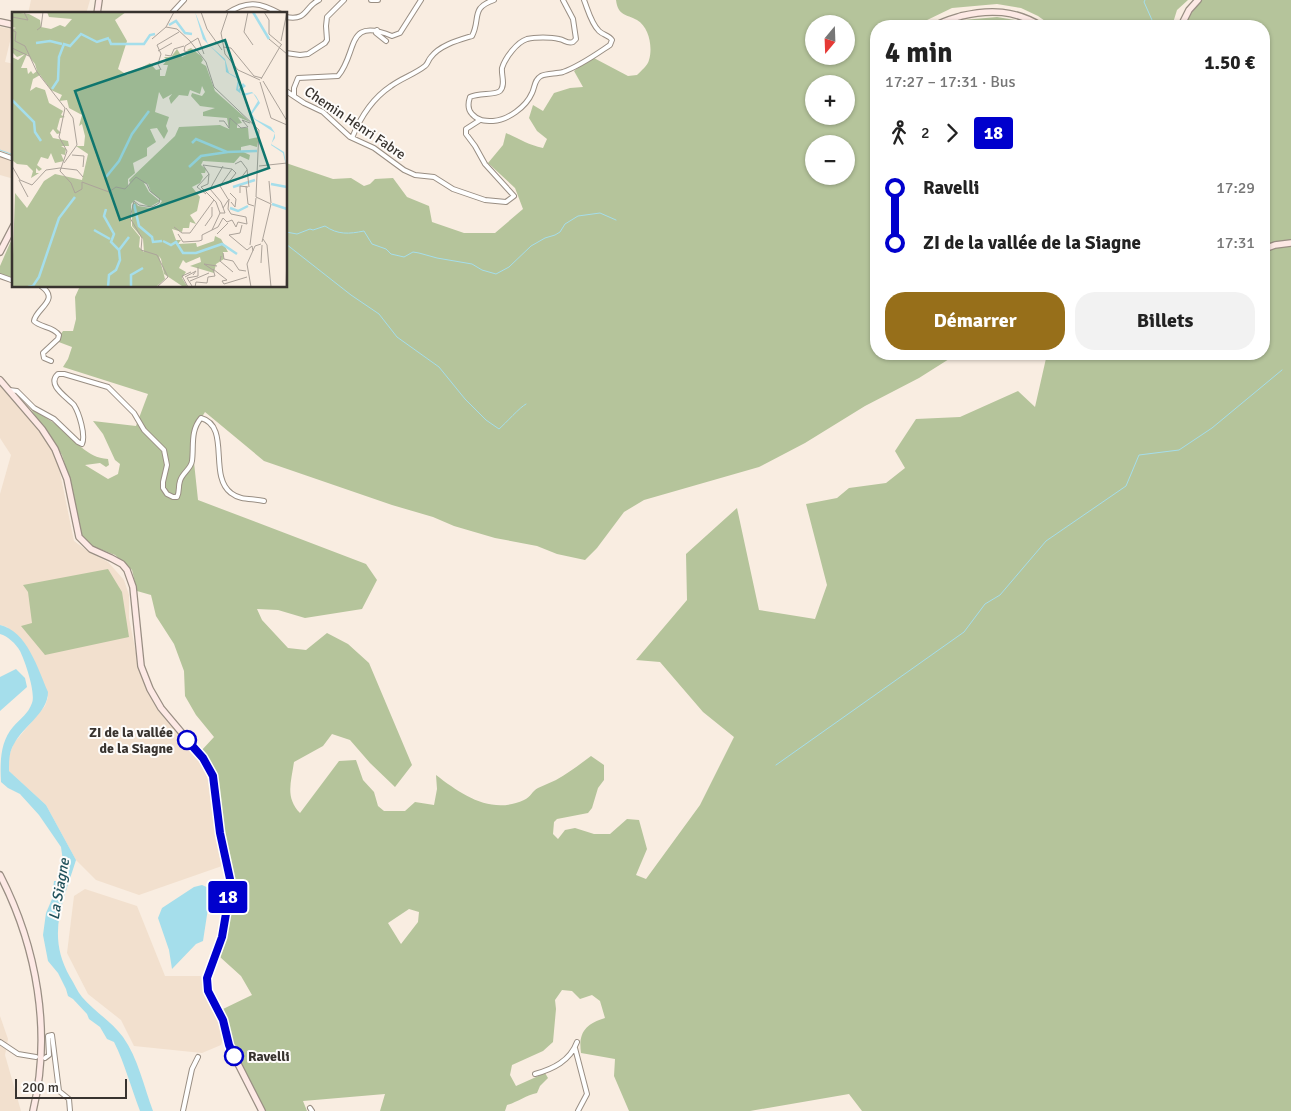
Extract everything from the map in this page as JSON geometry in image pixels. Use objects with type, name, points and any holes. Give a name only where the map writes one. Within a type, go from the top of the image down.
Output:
[{"type":"main road","points":[[1184,20],[1189,10],[1198,0]]},
{"type":"main road","points":[[949,20],[993,11],[1022,16],[1030,20]]},
{"type":"main road","points":[[0,252],[12,229]]},
{"type":"main road","points":[[1270,247],[1291,243]]},
{"type":"main road","points":[[0,380],[42,429],[56,449],[67,479],[79,537],[91,549],[111,558],[127,570],[133,587],[141,666],[150,689],[161,708],[203,758],[213,776],[220,833],[230,879],[230,890],[222,937],[207,978],[208,991],[223,1020],[229,1045],[262,1111]]},
{"type":"main road","points":[[0,875],[26,937],[38,992],[41,1054],[33,1111]]},
{"type":"street","points":[[173,12],[184,0]]},
{"type":"street","points":[[288,17],[301,17],[313,3],[319,0]]},
{"type":"street","points":[[288,53],[308,54],[325,43],[327,37],[327,17],[344,0]]},
{"type":"street","points":[[372,0],[378,0]]},
{"type":"street","points":[[294,95],[294,88],[298,78],[338,76],[342,72],[353,42],[360,33],[376,30],[396,36],[422,0]]},
{"type":"street","points":[[352,138],[358,124],[382,94],[391,86],[426,66],[431,56],[449,44],[472,36],[478,9],[482,5],[494,0]]},
{"type":"street","points":[[563,0],[573,19],[576,39],[569,43],[558,38],[526,40],[511,52],[503,65],[503,86],[500,90],[497,93],[474,94],[470,97],[468,107],[470,113],[480,120],[507,118],[524,104],[532,94],[537,78],[562,72],[610,45],[611,37],[600,32],[594,25],[584,0]]},
{"type":"street","points":[[228,12],[236,6],[245,4],[267,6],[278,12]]},
{"type":"street","points":[[376,30],[386,42]]},
{"type":"street","name":"Chemin Henri Fabre","points":[[288,91],[304,103],[323,112],[352,138],[374,148],[404,170],[416,176],[434,177],[453,190],[485,200],[506,202],[514,196],[485,164],[466,134],[466,130],[480,120]]},
{"type":"street","points":[[0,154],[12,158]]},
{"type":"street","points":[[43,288],[47,291],[48,298],[46,305],[35,317],[34,322],[55,330],[59,335],[58,339],[43,353],[44,358],[51,361]]},
{"type":"street","points":[[9,390],[17,391],[34,408],[54,419],[82,444],[84,438],[75,407],[57,387],[54,380],[55,376],[64,374],[108,388],[134,413],[144,430],[164,450],[167,465],[163,488],[167,494],[173,497],[179,493],[180,481],[191,466],[192,441],[198,422],[201,418],[207,420],[217,435],[219,464],[225,487],[239,498],[264,502]]},
{"type":"street","points":[[45,1058],[50,1052],[48,1036],[52,1035],[59,1091],[69,1099],[70,1111]]},
{"type":"street","points":[[0,1042],[18,1054],[36,1057]]},
{"type":"street","points":[[535,1074],[548,1071],[565,1061],[575,1048],[577,1042]]},
{"type":"street","points":[[575,1048],[588,1094],[578,1111]]},
{"type":"street","points":[[182,1111],[192,1069],[198,1057]]},
{"type":"shaded area","points":[[31,0],[90,0],[87,12],[28,12]]},
{"type":"shaded area","points":[[0,27],[12,29],[5,62],[12,64],[12,178],[0,175]]},
{"type":"shaded area","points":[[0,385],[45,438],[58,463],[74,541],[108,562],[124,580],[129,595],[129,618],[138,663],[146,688],[157,709],[204,766],[211,791],[215,831],[222,866],[139,895],[96,880],[76,860],[46,805],[9,771],[9,756],[14,743],[45,706],[48,697],[7,627],[0,625],[0,494],[11,455],[0,438]]},
{"type":"shaded area","points":[[85,889],[137,906],[165,976],[201,976],[225,1033],[221,1045],[202,1053],[134,1046],[121,1020],[88,994],[67,953],[74,896]]},
{"type":"shaded area","points":[[0,1016],[8,1039],[5,1055],[21,1111],[0,1111]]},
{"type":"green space","points":[[616,0],[1188,0],[1177,10],[1174,20],[1044,20],[1021,8],[997,4],[952,8],[927,20],[870,20],[870,360],[948,360],[919,378],[865,406],[805,443],[759,467],[644,500],[624,512],[597,548],[585,560],[454,526],[433,517],[392,505],[264,461],[205,412],[191,434],[198,500],[366,564],[377,580],[362,609],[305,618],[278,610],[257,609],[262,620],[288,648],[306,650],[327,633],[348,644],[369,663],[412,765],[395,787],[350,740],[332,734],[323,746],[294,762],[290,789],[295,807],[300,813],[339,761],[356,760],[363,780],[374,792],[378,806],[384,811],[405,811],[415,802],[434,805],[437,789],[436,775],[477,801],[500,805],[512,804],[526,799],[536,789],[561,777],[591,756],[604,765],[604,780],[598,788],[592,808],[588,813],[557,819],[554,822],[553,834],[558,839],[565,830],[575,828],[594,834],[610,834],[627,819],[639,820],[647,849],[636,875],[646,879],[700,805],[734,737],[703,712],[660,662],[636,660],[687,600],[686,554],[737,508],[759,610],[815,619],[827,585],[806,504],[837,498],[849,488],[886,483],[905,468],[895,451],[916,419],[960,417],[1018,391],[1035,407],[1046,360],[1270,360],[1270,20],[1187,20],[1201,0],[1291,0],[1291,1111],[862,1111],[849,1094],[750,1111],[629,1111],[614,1076],[615,1059],[581,1053],[582,1034],[588,1026],[605,1018],[600,1001],[592,995],[580,999],[572,991],[562,990],[555,1000],[553,1042],[543,1051],[512,1065],[510,1075],[516,1086],[545,1073],[548,1078],[540,1086],[537,1093],[507,1105],[505,1111],[380,1111],[385,1094],[303,1101],[307,1111],[265,1111],[234,1048],[228,1020],[223,1009],[252,995],[241,976],[220,957],[226,938],[228,916],[235,888],[223,829],[217,773],[201,751],[214,737],[196,715],[185,696],[184,671],[174,644],[156,616],[151,595],[137,591],[132,570],[115,555],[92,546],[81,535],[72,487],[62,455],[30,408],[60,427],[87,452],[100,458],[108,459],[109,465],[106,467],[100,463],[85,465],[108,479],[118,474],[120,464],[115,460],[103,434],[93,421],[136,426],[148,394],[63,367],[72,347],[56,341],[63,331],[73,331],[76,319],[75,297],[79,288],[288,288],[288,164],[333,179],[351,178],[364,186],[370,184],[375,179],[393,178],[407,197],[429,206],[432,222],[464,233],[495,233],[523,209],[515,188],[488,163],[503,145],[506,133],[528,144],[543,148],[547,139],[537,131],[529,118],[533,105],[543,111],[554,93],[570,88],[583,87],[574,71],[592,57],[628,76],[637,75],[648,62],[650,43],[647,32],[641,23],[621,12]],"holes":[[[409,909],[419,912],[418,922],[401,944],[388,923]]]},
{"type":"green space","points":[[997,17],[1015,20],[963,20]]},
{"type":"green space","points":[[12,239],[12,277],[0,274],[0,266]]},
{"type":"green space","points":[[108,569],[122,592],[129,637],[45,655],[21,626],[32,623],[28,592],[23,585]]},
{"type":"water","name":"La Siagne","points":[[0,625],[17,635],[24,643],[36,662],[48,692],[47,700],[40,713],[18,737],[12,747],[9,771],[46,805],[76,860],[59,919],[59,947],[63,962],[82,997],[114,1026],[128,1045],[137,1063],[153,1111],[140,1111],[114,1042],[107,1039],[100,1027],[89,1019],[87,1014],[68,996],[58,973],[48,961],[43,935],[46,913],[52,899],[54,881],[58,881],[62,872],[61,847],[39,815],[20,794],[1,782],[3,746],[13,727],[24,716],[32,703],[33,692],[22,656],[14,643],[0,634]]},
{"type":"water","points":[[16,669],[25,678],[27,687],[0,711],[0,677]]},
{"type":"water","points":[[202,885],[211,889],[203,941],[196,944],[172,969],[169,950],[158,918],[162,908],[194,887]]},
{"type":"waterway","points":[[1145,0],[1144,2],[1152,20]]},
{"type":"waterway","points":[[0,150],[12,154]]},
{"type":"waterway","points":[[288,232],[297,234],[325,226],[334,231],[344,233],[364,231],[372,244],[386,249],[391,254],[404,257],[413,252],[419,253],[472,264],[482,270],[496,274],[509,267],[531,246],[560,232],[565,224],[578,216],[600,213],[616,220]]},
{"type":"waterway","points":[[288,246],[351,295],[379,314],[397,337],[439,367],[465,399],[486,420],[499,429],[526,404]]},
{"type":"waterway","points":[[776,765],[964,632],[985,604],[1000,595],[1046,541],[1126,486],[1139,455],[1179,450],[1212,428],[1282,370]]},
{"type":"bus line","name":"18","points":[[187,740],[203,758],[213,776],[220,833],[230,879],[230,890],[222,937],[207,978],[208,991],[217,1005],[223,1020],[229,1045],[234,1056]]},
{"type":"place","name":"ZI de la vallée de la Siagne","points":[[187,740]]},
{"type":"place","name":"Ravelli","points":[[234,1056]]}]
